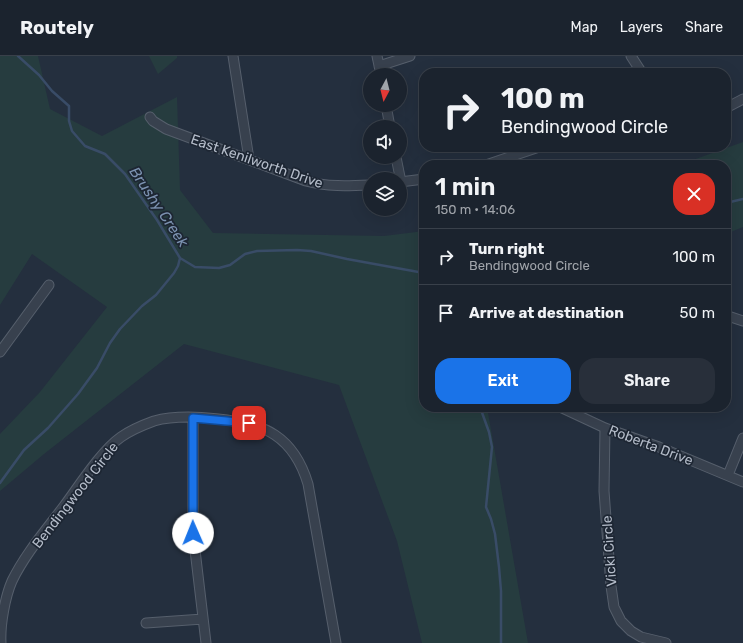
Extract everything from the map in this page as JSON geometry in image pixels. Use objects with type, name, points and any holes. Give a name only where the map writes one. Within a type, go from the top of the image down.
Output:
[{"type":"street","points":[[233,56],[249,159]]},
{"type":"street","points":[[377,56],[380,68]]},
{"type":"street","points":[[384,68],[410,56]]},
{"type":"street","points":[[631,56],[639,68]]},
{"type":"street","points":[[731,105],[743,99]]},
{"type":"street","name":"East Kenilworth Drive","points":[[150,117],[153,121],[167,130],[315,184],[339,186],[363,185]]},
{"type":"street","points":[[501,160],[525,152]]},
{"type":"street","points":[[407,181],[419,180]]},
{"type":"street","points":[[0,352],[49,285]]},
{"type":"street","points":[[731,317],[743,321]]},
{"type":"street","name":"Roberta Drive","points":[[571,412],[605,428],[659,447],[743,482]]},
{"type":"street","points":[[193,418],[193,533],[206,643]]},
{"type":"street","name":"Bendingwood Circle","points":[[0,642],[5,603],[13,580],[26,557],[111,445],[122,436],[154,421],[193,418],[241,422],[258,426],[282,440],[298,459],[305,472],[308,484],[336,643]]},
{"type":"street","name":"Vicki Circle","points":[[605,428],[604,491],[614,607],[621,621],[631,631],[649,640],[666,643]]},
{"type":"street","points":[[728,475],[743,438]]},
{"type":"street","points":[[146,623],[203,619]]},
{"type":"green space","points":[[0,56],[38,56],[50,109],[102,136],[177,97],[180,190],[213,233],[384,236],[419,232],[419,412],[488,412],[528,643],[422,643],[397,541],[339,385],[184,344],[44,454],[0,491],[0,434],[40,392],[107,307],[32,254],[0,305]]},
{"type":"green space","points":[[149,56],[177,56],[177,58],[158,74]]},
{"type":"green space","points":[[743,142],[743,227],[731,232],[731,160],[693,160],[715,152],[731,152],[731,146]]},
{"type":"waterway","name":"Brushy Creek","points":[[18,56],[69,106],[69,121],[72,131],[85,146],[105,154],[125,174],[157,220],[180,258],[195,267],[219,268],[230,265],[245,254],[257,251],[297,250],[311,251],[419,272]]},
{"type":"waterway","name":"Brushy Creek","points":[[731,202],[743,199]]},
{"type":"waterway","points":[[0,483],[24,450],[48,428],[78,394],[97,368],[110,343],[120,329],[142,306],[156,295],[174,273],[180,258]]},
{"type":"waterway","points":[[482,412],[489,432],[492,447],[486,507],[495,534],[499,567],[501,591],[501,643]]},
{"type":"route","points":[[193,533],[193,418],[249,423]]}]
